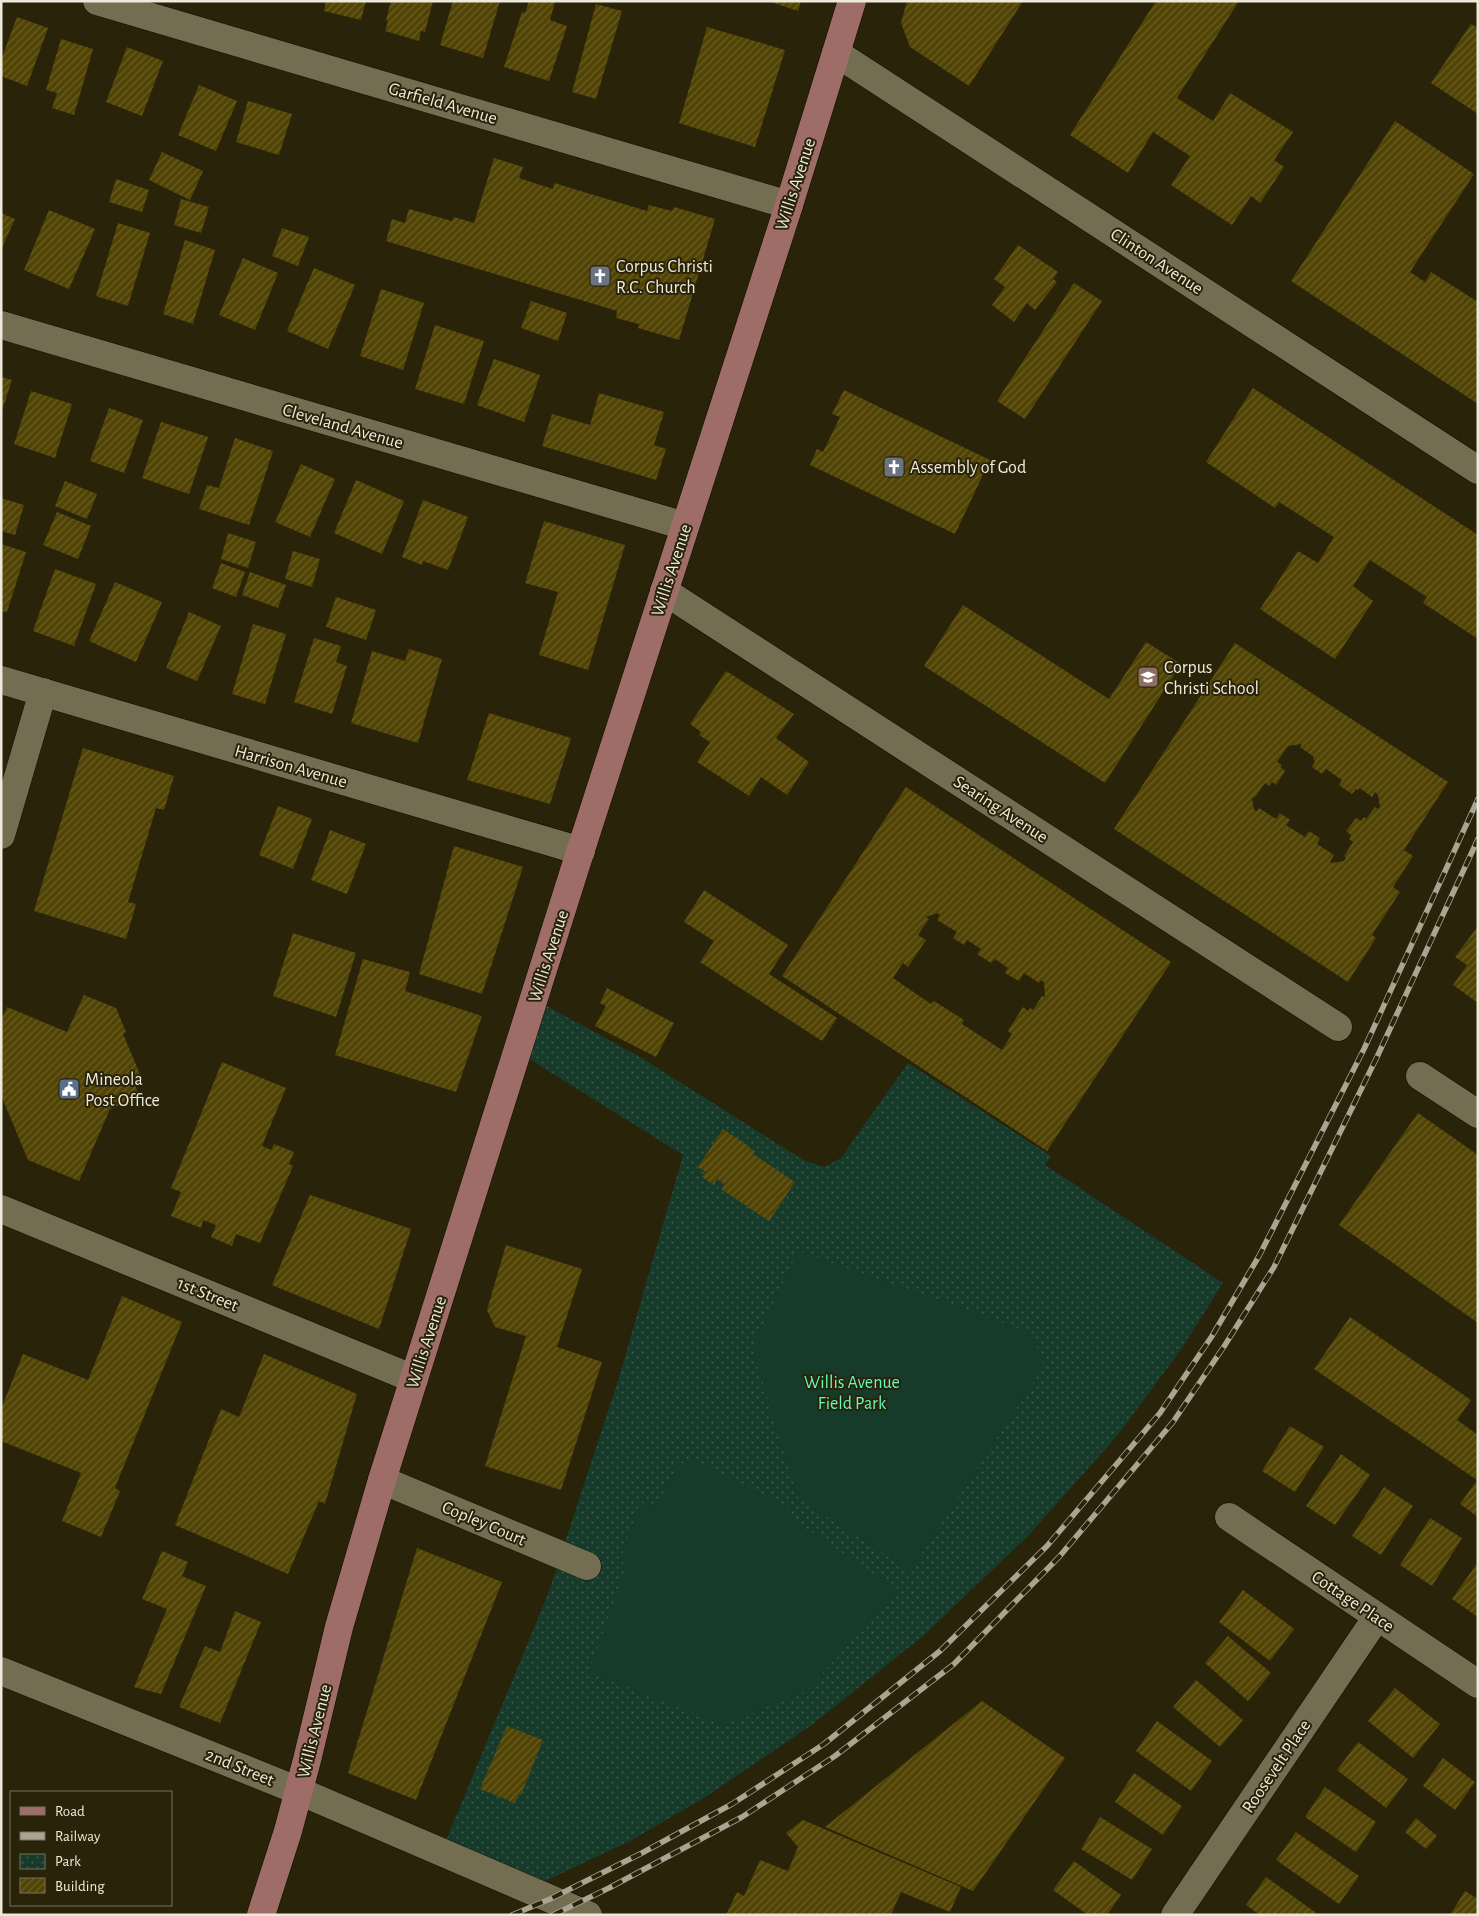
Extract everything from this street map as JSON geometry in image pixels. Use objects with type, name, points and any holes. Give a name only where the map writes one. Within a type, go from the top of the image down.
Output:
[{"type":"main road","name":"Willis Avenue","points":[[261,1915],[299,1791],[338,1627],[382,1480],[581,851],[789,205],[852,1]]},
{"type":"street","name":"Garfield Avenue","points":[[97,1],[789,205]]},
{"type":"street","name":"Clinton Avenue","points":[[836,52],[1478,470]]},
{"type":"street","name":"Cleveland Avenue","points":[[1,325],[685,526]]},
{"type":"street","name":"Searing Avenue","points":[[664,591],[1338,1027]]},
{"type":"street","name":"Harrison Avenue","points":[[1,680],[581,851]]},
{"type":"street","points":[[1,835],[43,692]]},
{"type":"street","points":[[1420,1076],[1478,1114]]},
{"type":"street","name":"1st Street","points":[[1,1209],[414,1379]]},
{"type":"street","name":"Copley Court","points":[[382,1480],[587,1566]]},
{"type":"street","name":"Cottage Place","points":[[1229,1518],[1478,1684]]},
{"type":"street","name":"Roosevelt Place","points":[[1175,1915],[1377,1617]]},
{"type":"street","name":"2nd Street","points":[[1,1671],[299,1791],[588,1915]]},
{"type":"green space","name":"Willis Avenue Field Park","points":[[534,999],[640,1057],[805,1161],[824,1167],[841,1158],[908,1063],[1051,1156],[1045,1165],[1223,1283],[1180,1351],[1117,1436],[1029,1535],[923,1636],[813,1724],[707,1796],[630,1841],[524,1891],[440,1855],[548,1594],[618,1381],[683,1155],[518,1052]]},
{"type":"green space","points":[[798,1251],[1032,1333],[1044,1366],[910,1571],[798,1498],[752,1347]]},
{"type":"green space","points":[[693,1459],[793,1510],[789,1517],[898,1590],[806,1691],[723,1725],[589,1672],[627,1565],[620,1561],[640,1502],[655,1508],[678,1465]]},
{"type":"building","points":[[326,1],[366,1],[361,20],[324,11]]},
{"type":"building","points":[[391,1],[433,1],[425,32],[421,31],[419,41],[385,31]]},
{"type":"building","points":[[453,1],[500,1],[483,58],[440,45]]},
{"type":"building","points":[[529,1],[555,2],[550,20],[567,26],[549,81],[504,67],[522,12],[525,13]]},
{"type":"building","points":[[768,1],[801,1],[798,11]]},
{"type":"building","points":[[907,1],[1023,1],[969,86],[910,47],[901,23]]},
{"type":"building","points":[[1156,1],[1239,1],[1177,98],[1213,121],[1230,93],[1293,132],[1274,160],[1284,167],[1260,203],[1251,196],[1232,225],[1171,185],[1190,156],[1153,132],[1128,173],[1070,135]]},
{"type":"building","points":[[596,4],[622,11],[596,99],[572,92]]},
{"type":"building","points":[[17,17],[48,28],[27,86],[1,76],[1,60]]},
{"type":"building","points":[[1471,24],[1478,28],[1478,114],[1431,83]]},
{"type":"building","points":[[707,27],[785,50],[755,147],[679,123]]},
{"type":"building","points":[[61,39],[93,49],[74,115],[52,108],[57,93],[46,90]]},
{"type":"building","points":[[127,47],[163,61],[142,116],[106,102]]},
{"type":"building","points":[[199,85],[237,101],[216,151],[178,135]]},
{"type":"building","points":[[248,101],[292,114],[279,155],[236,142]]},
{"type":"building","points":[[1395,121],[1474,174],[1410,272],[1425,282],[1431,272],[1478,302],[1478,404],[1291,281]]},
{"type":"building","points":[[162,152],[203,171],[190,200],[149,180]]},
{"type":"building","name":"Corpus Christi R.C. Church","points":[[494,158],[523,167],[519,178],[553,189],[554,183],[647,211],[649,205],[672,211],[674,207],[715,219],[679,340],[638,328],[639,324],[616,318],[617,311],[386,241],[392,219],[405,223],[409,209],[452,221],[454,217],[474,223]]},
{"type":"building","points":[[116,179],[149,190],[142,212],[109,202]]},
{"type":"building","points":[[181,199],[209,207],[201,233],[174,225]]},
{"type":"building","points":[[49,210],[95,229],[69,289],[24,270]]},
{"type":"building","points":[[1,213],[15,219],[1,250]]},
{"type":"building","points":[[118,223],[150,233],[128,306],[96,296]]},
{"type":"building","points":[[282,228],[309,237],[298,266],[272,256]]},
{"type":"building","points":[[185,240],[215,250],[193,324],[163,314]]},
{"type":"building","points":[[1018,245],[1058,272],[1053,279],[1057,282],[1035,310],[1027,303],[1014,322],[992,305],[1005,287],[994,279]]},
{"type":"building","points":[[243,258],[278,273],[255,330],[219,315]]},
{"type":"building","points":[[314,268],[355,285],[328,349],[287,331]]},
{"type":"building","points":[[1074,283],[1102,301],[1025,419],[997,401]]},
{"type":"building","points":[[381,289],[424,303],[403,370],[360,356]]},
{"type":"building","points":[[531,301],[567,313],[558,341],[521,328]]},
{"type":"building","points":[[435,325],[484,341],[464,404],[415,389]]},
{"type":"building","points":[[494,359],[540,375],[524,422],[477,405]]},
{"type":"building","points":[[1,377],[12,380],[2,411],[1,411]]},
{"type":"building","points":[[1253,388],[1478,535],[1478,639],[1423,603],[1427,597],[1370,560],[1353,586],[1373,601],[1335,659],[1260,609],[1298,551],[1318,563],[1334,537],[1279,502],[1275,508],[1206,462]]},
{"type":"building","points":[[844,390],[990,460],[955,534],[810,465],[817,449],[823,452],[840,417],[832,414]]},
{"type":"building","points":[[31,391],[72,404],[55,458],[14,444]]},
{"type":"building","points":[[599,393],[664,412],[654,445],[666,449],[656,480],[542,446],[552,414],[590,425]]},
{"type":"building","points":[[109,408],[143,420],[124,473],[90,461]]},
{"type":"building","points":[[161,422],[208,437],[189,494],[142,478]]},
{"type":"building","points":[[235,438],[273,451],[249,525],[199,509],[207,485],[219,488]]},
{"type":"building","points":[[301,464],[335,479],[310,537],[275,522]]},
{"type":"building","points":[[356,480],[404,501],[382,554],[334,533]]},
{"type":"building","points":[[65,481],[97,494],[87,519],[55,506]]},
{"type":"building","points":[[1,498],[24,505],[15,535],[1,531]]},
{"type":"building","points":[[423,500],[468,517],[448,570],[423,561],[422,565],[402,557]]},
{"type":"building","points":[[57,512],[91,526],[78,559],[43,545]]},
{"type":"building","points":[[544,521],[625,545],[588,670],[539,655],[558,592],[525,583]]},
{"type":"building","points":[[228,533],[256,542],[248,568],[221,559]]},
{"type":"building","points":[[1,544],[26,552],[7,612],[1,611]]},
{"type":"building","points":[[293,551],[320,559],[312,587],[285,579]]},
{"type":"building","points":[[221,563],[245,572],[236,597],[212,588]]},
{"type":"building","points":[[55,569],[96,584],[74,646],[33,631]]},
{"type":"building","points":[[250,572],[286,585],[278,608],[242,595]]},
{"type":"building","points":[[115,582],[162,602],[136,662],[89,641]]},
{"type":"building","points":[[336,597],[376,610],[366,640],[326,627]]},
{"type":"building","points":[[963,605],[1109,699],[1146,642],[1181,664],[1105,783],[924,666]]},
{"type":"building","points":[[189,612],[221,626],[197,681],[166,668]]},
{"type":"building","points":[[253,624],[286,634],[265,704],[232,694]]},
{"type":"building","points":[[314,638],[341,646],[336,662],[347,666],[332,714],[294,702]]},
{"type":"building","points":[[1235,643],[1448,782],[1404,850],[1413,856],[1393,887],[1400,892],[1372,935],[1376,938],[1348,982],[1114,829]],"holes":[[[1302,744],[1300,747],[1314,757],[1315,761],[1312,767],[1322,774],[1326,769],[1342,780],[1339,785],[1352,794],[1356,789],[1360,788],[1372,797],[1375,792],[1378,795],[1380,807],[1378,809],[1375,807],[1366,819],[1364,817],[1361,821],[1356,818],[1346,831],[1351,835],[1349,839],[1353,842],[1344,856],[1346,858],[1344,861],[1330,862],[1334,855],[1317,844],[1320,838],[1309,831],[1305,837],[1286,825],[1290,820],[1280,813],[1276,819],[1259,808],[1257,811],[1254,810],[1252,799],[1265,783],[1269,786],[1272,782],[1276,785],[1285,771],[1280,767],[1282,765],[1277,762],[1288,746]]]},
{"type":"building","points":[[409,649],[442,659],[418,743],[351,723],[372,651],[405,661]]},
{"type":"building","points":[[726,671],[794,714],[776,738],[809,762],[787,795],[761,777],[749,796],[697,762],[710,742],[699,735],[701,732],[690,724]]},
{"type":"building","points":[[489,713],[571,738],[550,804],[467,780]]},
{"type":"building","points":[[83,748],[174,776],[164,810],[156,808],[128,902],[136,904],[126,939],[34,911]]},
{"type":"building","points":[[906,787],[1171,962],[1047,1151],[782,976]],"holes":[[[937,913],[940,915],[937,920],[957,932],[953,938],[964,945],[967,940],[981,949],[977,954],[991,963],[995,959],[1008,968],[1005,973],[1019,981],[1024,973],[1039,983],[1041,980],[1044,982],[1045,997],[1042,996],[1033,1010],[1030,1008],[1028,1011],[1023,1007],[1008,1031],[1012,1034],[1002,1050],[962,1024],[964,1020],[934,1001],[931,1004],[893,978],[903,963],[908,967],[926,940],[918,935],[929,919],[926,917]]]},
{"type":"building","points":[[278,806],[312,819],[293,869],[259,855]]},
{"type":"building","points":[[330,830],[366,844],[347,894],[311,880]]},
{"type":"building","points":[[454,846],[523,867],[482,994],[419,974]]},
{"type":"building","points":[[704,890],[788,945],[769,974],[837,1018],[822,1041],[700,962],[714,941],[684,922]]},
{"type":"building","points":[[1478,926],[1478,1003],[1453,985],[1467,965],[1455,957]]},
{"type":"building","points":[[293,933],[356,953],[336,1017],[273,996]]},
{"type":"building","points":[[363,959],[410,972],[405,991],[482,1016],[456,1092],[335,1055]]},
{"type":"building","points":[[607,988],[674,1023],[656,1057],[595,1026],[606,1006],[600,1003]]},
{"type":"building","name":"Mineola Post Office","points":[[84,995],[116,1008],[126,1032],[123,1034],[142,1079],[134,1083],[140,1097],[110,1109],[79,1181],[28,1160],[1,1095],[1,1021],[7,1007],[67,1032]]},
{"type":"building","points":[[222,1062],[286,1088],[262,1146],[271,1150],[274,1144],[294,1152],[289,1164],[293,1166],[260,1243],[236,1234],[232,1246],[211,1237],[216,1225],[203,1220],[201,1228],[171,1216],[181,1192],[171,1188]]},
{"type":"building","points":[[1418,1113],[1478,1155],[1478,1323],[1339,1225]]},
{"type":"building","points":[[723,1129],[755,1151],[753,1154],[795,1182],[769,1221],[721,1189],[725,1184],[717,1179],[714,1185],[702,1177],[706,1172],[698,1167]]},
{"type":"building","points":[[310,1195],[411,1229],[379,1329],[272,1285]]},
{"type":"building","points":[[506,1245],[582,1269],[557,1347],[602,1362],[561,1490],[485,1466],[526,1336],[495,1327],[487,1310]]},
{"type":"building","points":[[122,1296],[182,1322],[115,1488],[120,1491],[101,1537],[62,1521],[81,1473],[1,1441],[1,1409],[23,1354],[88,1380]]},
{"type":"building","points":[[1350,1317],[1471,1400],[1457,1420],[1478,1435],[1478,1517],[1460,1504],[1477,1480],[1314,1369]]},
{"type":"building","points":[[264,1354],[357,1394],[325,1504],[319,1501],[288,1574],[175,1525],[221,1409],[239,1417]]},
{"type":"building","points":[[1290,1426],[1324,1447],[1295,1492],[1262,1471]]},
{"type":"building","points":[[1341,1454],[1370,1475],[1335,1525],[1306,1506]]},
{"type":"building","points":[[1384,1487],[1413,1506],[1381,1555],[1352,1536]]},
{"type":"building","points":[[1430,1518],[1462,1538],[1432,1586],[1400,1565]]},
{"type":"building","points":[[417,1548],[502,1582],[416,1800],[348,1773]]},
{"type":"building","points":[[162,1551],[188,1562],[182,1576],[206,1586],[161,1694],[134,1687],[167,1609],[142,1599]]},
{"type":"building","points":[[1478,1562],[1478,1617],[1452,1599]]},
{"type":"building","points":[[1243,1590],[1294,1629],[1270,1661],[1219,1622]]},
{"type":"building","points":[[235,1611],[261,1622],[220,1723],[179,1707],[205,1646],[220,1652]]},
{"type":"building","points":[[1228,1636],[1271,1673],[1248,1701],[1205,1663]]},
{"type":"building","points":[[1196,1680],[1243,1720],[1220,1747],[1173,1707]]},
{"type":"building","points":[[1395,1688],[1440,1724],[1413,1758],[1368,1721]]},
{"type":"building","points":[[982,1701],[1065,1758],[973,1891],[825,1827]]},
{"type":"building","points":[[1157,1721],[1212,1761],[1191,1791],[1136,1751]]},
{"type":"building","points":[[507,1726],[543,1740],[521,1795],[519,1794],[515,1803],[480,1789]]},
{"type":"building","points":[[1358,1742],[1408,1779],[1386,1808],[1337,1770]]},
{"type":"building","points":[[1443,1758],[1475,1782],[1455,1810],[1423,1786]]},
{"type":"building","points":[[1134,1773],[1182,1806],[1163,1835],[1115,1802]]},
{"type":"building","points":[[1325,1787],[1376,1822],[1356,1852],[1305,1817]]},
{"type":"building","points":[[1100,1817],[1152,1849],[1132,1880],[1081,1849]]},
{"type":"building","points":[[1416,1818],[1437,1836],[1426,1849],[1405,1832]]},
{"type":"building","points":[[803,1820],[961,1887],[950,1912],[901,1892],[891,1915],[726,1915],[737,1892],[744,1896],[760,1860],[788,1871],[798,1847],[786,1833]]},
{"type":"building","points":[[1296,1832],[1359,1876],[1339,1904],[1276,1860]]},
{"type":"building","points":[[1074,1861],[1121,1895],[1107,1915],[1088,1915],[1053,1890]]},
{"type":"building","points":[[1266,1877],[1319,1915],[1260,1915],[1246,1905]]},
{"type":"building","points":[[1465,1891],[1478,1899],[1478,1915],[1450,1915]]},
{"type":"railway","points":[[512,1915],[550,1899],[642,1853],[732,1804],[824,1744],[940,1651],[1047,1546],[1160,1413],[1212,1336],[1259,1256],[1364,1049],[1478,799]]},
{"type":"railway","points":[[553,1915],[609,1888],[742,1817],[835,1756],[954,1664],[1059,1557],[1173,1422],[1225,1345],[1274,1267],[1377,1057],[1478,839]]},
{"type":"place","name":"Corpus Christi R.C. Church","points":[[600,276]]},
{"type":"place","name":"Assembly of God","points":[[894,467]]},
{"type":"place","name":"Corpus Christi School","points":[[1148,677]]},
{"type":"place","name":"Mineola Post Office","points":[[69,1089]]}]
